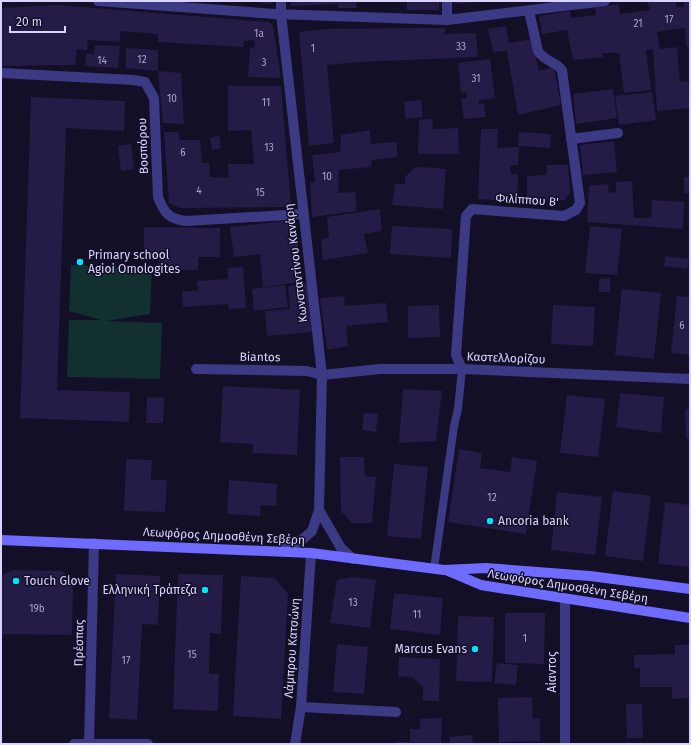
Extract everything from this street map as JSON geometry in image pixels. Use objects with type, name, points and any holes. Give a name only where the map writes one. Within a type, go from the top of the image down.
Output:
[{"type":"main road","name":"Λεωφόρος Δημοσθένη Σεβέρη","points":[[1,540],[311,553],[434,568],[444,570],[481,585],[690,618]]},
{"type":"main road","name":"Λεωφόρος Δημοσθένη Σεβέρη","points":[[444,570],[486,568],[590,576],[690,589]]},
{"type":"street","points":[[98,1],[281,14],[447,20],[605,1]]},
{"type":"street","name":"Κωνσταντίνου Κανάρη","points":[[280,551],[303,539],[312,531],[319,510],[322,375],[281,14],[281,1]]},
{"type":"street","points":[[447,1],[447,20]]},
{"type":"street","name":"Φιλίππου Β'","points":[[462,369],[456,355],[466,216],[472,209],[564,216],[576,210],[580,203],[562,70],[554,62],[541,56],[538,51],[528,11]]},
{"type":"street","name":"Βοσπόρου","points":[[1,73],[133,80],[145,82],[154,98],[158,198],[168,217],[186,221],[303,214]]},
{"type":"street","points":[[571,139],[618,133]]},
{"type":"street","name":"Καστελλορίζου","points":[[322,375],[380,369],[462,369],[690,379]]},
{"type":"street","name":"Biantos","points":[[196,370],[307,371],[322,375]]},
{"type":"street","points":[[319,510],[341,548],[353,559]]},
{"type":"street","name":"Πρέσπας","points":[[89,744],[94,544]]},
{"type":"street","name":"Λάμπρου Κατσώνη","points":[[295,744],[301,707],[311,553]]},
{"type":"street","name":"Αίαντος","points":[[565,599],[565,744]]},
{"type":"street","points":[[301,707],[396,712]]},
{"type":"street","points":[[74,744],[148,744]]},
{"type":"lane","points":[[434,568],[458,409],[462,369]]},
{"type":"green space","points":[[71,265],[152,269],[150,314],[106,321],[162,323],[160,379],[67,377],[69,320],[101,320],[69,311]]},
{"type":"building","points":[[248,1],[272,1],[271,4]]},
{"type":"building","points":[[291,1],[356,1],[357,8],[338,8],[338,4],[291,6]]},
{"type":"building","points":[[407,1],[439,1],[439,10],[407,10]]},
{"type":"building","points":[[455,1],[475,1],[475,2],[455,4]]},
{"type":"building","points":[[647,1],[675,1],[677,7],[684,7],[684,1],[690,1],[690,46],[686,47],[685,28],[657,32],[660,49],[677,47],[680,82],[688,81],[690,108],[657,111],[653,49],[646,50],[651,90],[624,93],[619,53],[602,53],[603,57],[573,60],[567,30],[542,34],[539,16],[570,11],[571,18],[596,15],[595,7],[619,4],[620,14],[650,10]]},
{"type":"building","points":[[57,5],[269,22],[273,26],[281,78],[248,77],[250,48],[255,47],[254,40],[244,41],[243,47],[158,42],[158,34],[121,31],[119,42],[88,40],[87,50],[77,49],[75,65],[1,66],[1,8]]},
{"type":"building","points":[[506,26],[509,43],[531,39],[539,71],[554,67],[561,105],[518,115],[507,51],[493,52],[488,29]]},
{"type":"building","points":[[446,28],[444,34],[476,33],[478,57],[359,62],[327,65],[334,143],[309,146],[299,32],[326,29]]},
{"type":"building","points":[[95,45],[120,46],[118,68],[85,66],[86,54],[94,54]]},
{"type":"building","points":[[126,48],[158,50],[158,71],[126,68]]},
{"type":"building","points":[[490,59],[495,98],[479,100],[478,104],[484,103],[486,117],[464,119],[461,99],[467,98],[467,92],[461,93],[458,63]]},
{"type":"building","points":[[158,71],[181,73],[184,124],[163,123]]},
{"type":"building","points":[[228,86],[281,86],[291,207],[180,208],[169,203],[164,132],[178,132],[180,140],[200,140],[202,163],[209,163],[210,177],[229,178],[228,164],[254,164],[251,130],[228,131]]},
{"type":"building","points":[[613,89],[617,118],[576,124],[573,94]]},
{"type":"building","points":[[652,92],[656,120],[619,125],[615,96]]},
{"type":"building","points":[[31,97],[125,101],[124,131],[66,128],[57,390],[130,392],[129,422],[20,418]]},
{"type":"building","points":[[421,100],[423,117],[406,119],[404,102]]},
{"type":"building","points":[[432,119],[433,129],[458,128],[459,154],[418,154],[419,120]]},
{"type":"building","points":[[481,129],[498,129],[497,148],[519,147],[518,165],[510,165],[511,174],[518,174],[517,201],[478,199]]},
{"type":"building","points":[[370,130],[371,144],[397,142],[397,157],[372,160],[371,167],[339,170],[338,193],[355,192],[357,211],[312,217],[310,183],[315,182],[312,155],[340,152],[341,135]]},
{"type":"building","points":[[519,132],[551,134],[550,148],[518,146]]},
{"type":"building","points":[[219,136],[221,148],[212,150],[210,138]]},
{"type":"building","points":[[614,141],[617,172],[583,175],[580,145]]},
{"type":"building","points":[[131,144],[134,169],[121,171],[118,146]]},
{"type":"building","points":[[547,165],[568,165],[570,192],[565,200],[527,202],[527,176],[546,175]]},
{"type":"building","points":[[422,167],[446,169],[443,209],[392,205],[395,184],[405,184],[405,177],[414,168]]},
{"type":"building","points":[[684,177],[690,177],[690,193],[684,193]]},
{"type":"building","points":[[632,181],[634,218],[651,218],[652,200],[684,202],[683,229],[587,222],[589,186],[608,184],[609,193],[616,192],[616,182]]},
{"type":"building","points":[[380,209],[382,231],[364,234],[368,253],[323,260],[321,239],[329,237],[327,217]]},
{"type":"building","points":[[295,220],[302,282],[263,287],[260,254],[234,257],[230,227]]},
{"type":"building","points":[[392,226],[452,229],[451,258],[390,254]]},
{"type":"building","points":[[590,226],[622,229],[617,275],[585,273]]},
{"type":"building","points":[[144,227],[220,228],[220,257],[198,257],[198,270],[159,270],[159,260],[144,260]]},
{"type":"building","points":[[665,256],[689,259],[687,269],[664,266]]},
{"type":"building","points":[[243,267],[246,308],[229,309],[228,304],[183,307],[182,292],[198,290],[197,281],[228,279],[227,268]]},
{"type":"building","points":[[610,278],[610,292],[599,292],[599,279]]},
{"type":"building","points":[[308,284],[312,332],[267,336],[265,311],[290,309],[288,286]]},
{"type":"building","points":[[285,285],[288,307],[254,311],[252,289]]},
{"type":"building","points":[[622,289],[661,293],[654,359],[615,355]]},
{"type":"building","points":[[344,296],[345,306],[386,303],[388,322],[346,326],[348,346],[327,350],[320,298]]},
{"type":"building","points":[[677,296],[690,297],[690,355],[671,353]]},
{"type":"building","points":[[439,305],[440,337],[408,338],[408,306]]},
{"type":"building","points":[[553,305],[595,307],[593,346],[551,344]]},
{"type":"building","points":[[223,386],[300,390],[297,455],[253,453],[253,444],[220,442]]},
{"type":"building","points":[[403,389],[442,391],[436,441],[399,443]]},
{"type":"building","points":[[620,393],[664,397],[661,433],[616,427]]},
{"type":"building","points":[[567,395],[605,399],[598,457],[560,453]]},
{"type":"building","points":[[147,397],[164,398],[163,423],[146,423]]},
{"type":"building","points":[[685,409],[690,409],[690,439],[686,439]]},
{"type":"building","points":[[364,413],[378,414],[376,432],[362,430]]},
{"type":"building","points":[[459,449],[482,453],[480,468],[510,472],[512,457],[537,461],[526,534],[448,522]]},
{"type":"building","points":[[340,457],[364,457],[365,476],[376,477],[372,523],[352,523],[341,511]]},
{"type":"building","points":[[126,459],[152,460],[151,480],[167,480],[165,512],[124,511]]},
{"type":"building","points":[[394,464],[428,467],[421,539],[387,536]]},
{"type":"building","points":[[229,480],[277,484],[276,506],[261,505],[260,516],[227,514]]},
{"type":"building","points":[[613,491],[651,496],[643,561],[605,556]]},
{"type":"building","points":[[557,492],[602,497],[595,555],[551,550]]},
{"type":"building","points":[[665,502],[690,505],[690,567],[658,564]]},
{"type":"building","points":[[12,570],[62,571],[73,582],[72,635],[1,634],[1,576]]},
{"type":"building","points":[[116,574],[160,576],[158,625],[142,624],[137,720],[109,718]]},
{"type":"building","points":[[178,574],[223,575],[221,634],[210,633],[209,674],[219,674],[218,711],[173,709]]},
{"type":"building","points":[[241,576],[275,578],[288,594],[281,719],[233,716]]},
{"type":"building","points":[[353,577],[376,580],[370,628],[330,623],[337,580]]},
{"type":"building","points":[[394,593],[443,598],[440,635],[390,629]]},
{"type":"building","points":[[505,613],[545,613],[544,664],[505,663]]},
{"type":"building","name":"Marcus Evans","points":[[458,616],[494,617],[492,682],[456,681]]},
{"type":"building","points":[[337,644],[368,647],[364,694],[333,692]]},
{"type":"building","points":[[675,645],[690,645],[690,698],[672,699],[672,687],[640,687],[640,668],[634,668],[634,655],[675,654]]},
{"type":"building","points":[[399,657],[440,659],[439,701],[423,701],[423,687],[412,677],[398,676]]},
{"type":"building","points":[[497,663],[518,665],[516,685],[494,683]]},
{"type":"building","points":[[532,697],[533,719],[540,718],[540,741],[499,742],[498,698]]},
{"type":"building","points":[[626,704],[642,704],[643,738],[627,738]]},
{"type":"building","points":[[442,718],[441,744],[396,744],[396,742],[410,742],[410,729],[420,729],[420,719]]},
{"type":"building","points":[[472,735],[473,744],[450,744],[449,737]]},
{"type":"place","name":"Primary school Agioi Omologites","points":[[80,262]]},
{"type":"place","name":"Ancoria bank","points":[[490,521]]},
{"type":"place","name":"Touch Glove","points":[[16,581]]},
{"type":"place","name":"Ελληνική Τράπεζα","points":[[205,590]]},
{"type":"place","name":"Marcus Evans","points":[[475,649]]}]
